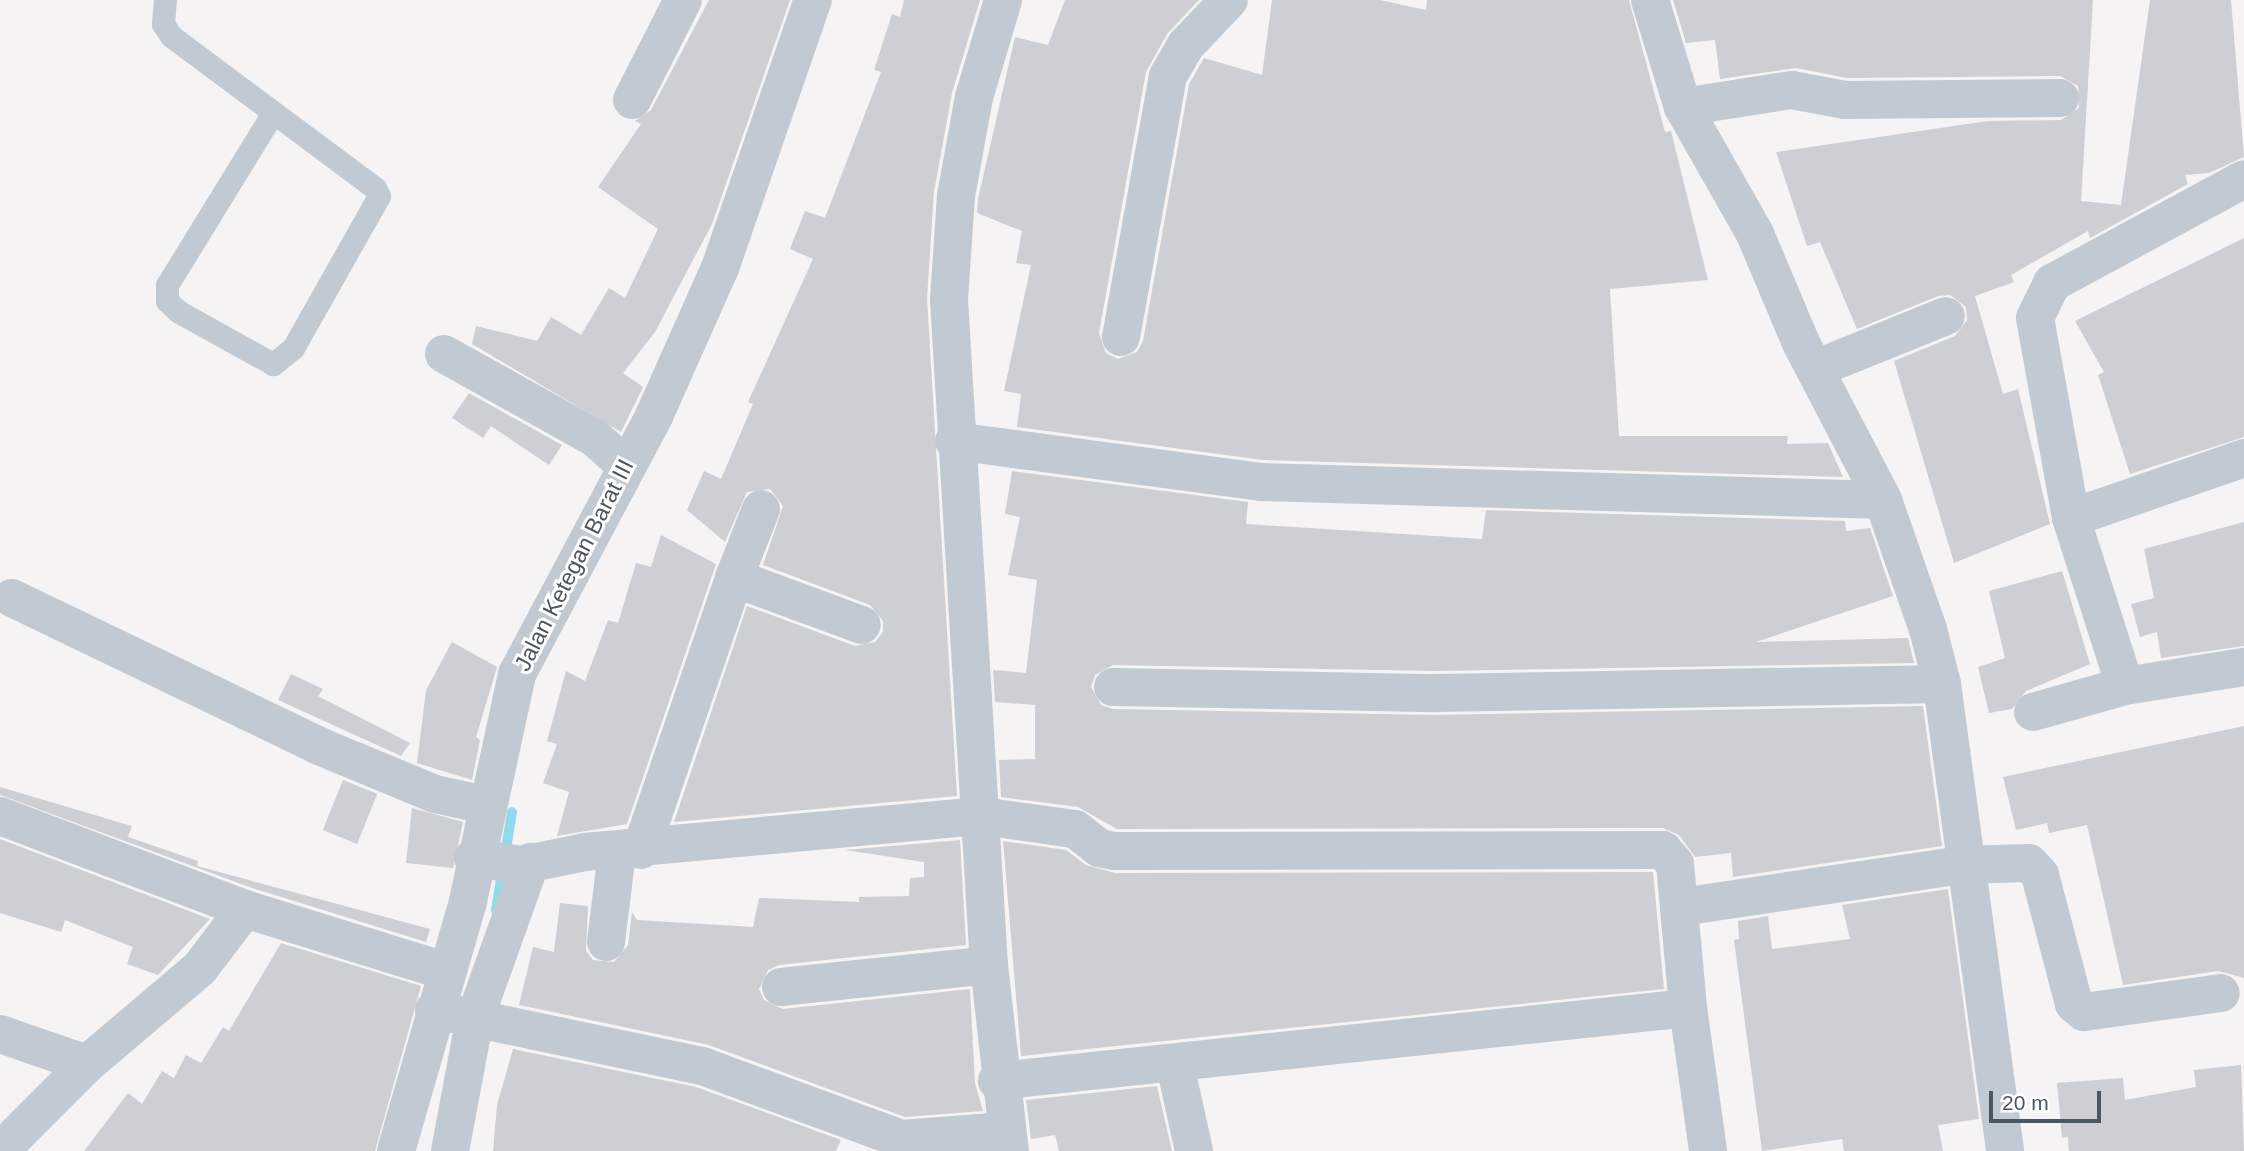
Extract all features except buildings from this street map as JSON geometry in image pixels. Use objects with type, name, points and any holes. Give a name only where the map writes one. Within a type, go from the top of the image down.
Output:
[{"type":"street","points":[[632,100],[683,0]]},
{"type":"street","name":"Jalan Ketegan Barat III","points":[[396,1151],[455,1013],[445,971],[468,901],[505,861],[486,805],[517,674],[624,464],[654,416],[719,268],[813,0]]},
{"type":"street","points":[[455,1013],[702,1066],[902,1139],[1008,1141],[997,1081],[954,441],[949,300],[956,196],[985,44],[1003,0]]},
{"type":"street","points":[[1121,337],[1168,76],[1186,45],[1229,0]]},
{"type":"street","points":[[1650,0],[1683,107],[1755,234],[1815,369],[1883,500],[1942,684],[1962,865],[2005,1151]]},
{"type":"street","points":[[1683,107],[1792,90],[1845,100],[2060,98]]},
{"type":"street","points":[[2125,686],[2071,518],[2035,318],[2042,293],[2244,179]]},
{"type":"street","points":[[1815,369],[1946,316]]},
{"type":"street","points":[[444,354],[596,438],[624,464]]},
{"type":"street","points":[[954,441],[1261,482],[1883,500]]},
{"type":"street","points":[[2071,518],[2244,458]]},
{"type":"street","points":[[606,942],[629,851],[761,509]]},
{"type":"street","points":[[734,578],[862,625]]},
{"type":"street","points":[[12,598],[319,746],[435,794],[486,805]]},
{"type":"street","points":[[2033,712],[2125,686],[2244,667]]},
{"type":"street","points":[[1112,687],[1436,693],[1942,684]]},
{"type":"street","points":[[0,816],[245,909],[445,971]]},
{"type":"street","points":[[450,1151],[455,1013],[505,861],[981,816],[1074,829],[1098,848],[1115,851],[1663,850],[1675,864],[1681,907],[1688,1008],[1707,1151]]},
{"type":"street","points":[[1681,907],[1962,865],[2029,863],[2040,874],[2074,1004],[2084,1012],[2221,993]]},
{"type":"street","points":[[0,1151],[87,1064],[200,968],[245,909]]},
{"type":"street","points":[[781,987],[989,965]]},
{"type":"street","points":[[997,1081],[1175,1065],[1688,1008]]},
{"type":"street","points":[[0,1034],[87,1064]]},
{"type":"street","points":[[1175,1065],[1194,1151]]},
{"type":"lane","points":[[165,0],[163,24],[170,36],[272,114],[379,196],[293,348],[273,364],[167,301],[167,285],[272,114]]},
{"type":"waterway","points":[[496,910],[512,812]]}]
